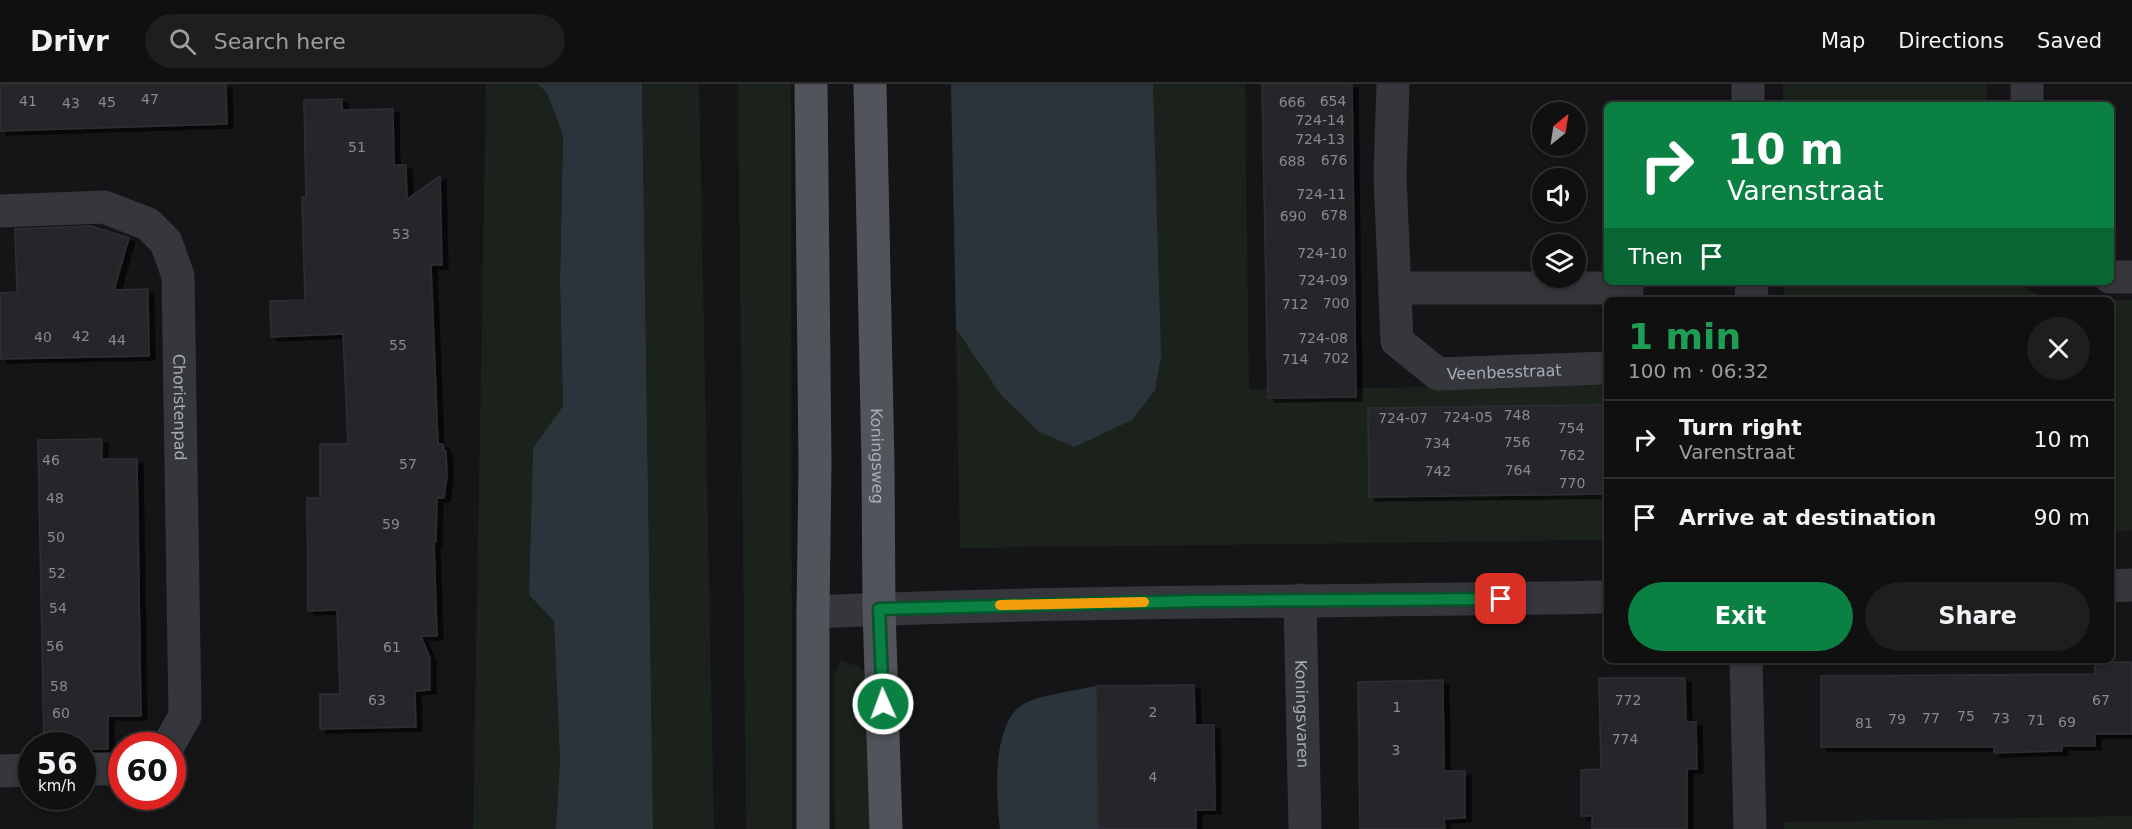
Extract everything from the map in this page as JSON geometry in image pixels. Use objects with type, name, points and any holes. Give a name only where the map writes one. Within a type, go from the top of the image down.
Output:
[{"type":"main road","points":[[811,84],[815,464],[813,829]]},
{"type":"main road","name":"Koningsweg","points":[[870,84],[879,609],[886,829]]},
{"type":"street","name":"Veenbesstraat","points":[[1392,84],[1390,176],[1397,342],[1438,374],[1604,368]]},
{"type":"street","points":[[1748,84],[1748,102]]},
{"type":"street","points":[[2027,84],[2027,102]]},
{"type":"street","name":"Choristenpad","points":[[0,211],[105,207],[148,224],[166,242],[178,276],[185,716],[176,732]]},
{"type":"street","points":[[2114,277],[2132,277]]},
{"type":"street","points":[[1395,288],[1627,288],[1626,297]]},
{"type":"street","points":[[2114,586],[2132,585]]},
{"type":"street","points":[[813,612],[1300,600],[1604,597]]},
{"type":"street","name":"Koningsvaren","points":[[1300,600],[1305,829]]},
{"type":"street","points":[[1746,663],[1750,829]]},
{"type":"street","points":[[0,771],[18,771]]},
{"type":"shaded area","points":[[486,84],[538,84],[547,93],[563,136],[560,282],[563,406],[533,448],[529,595],[554,621],[560,760],[556,829],[473,829]]},
{"type":"shaded area","points":[[538,84],[642,84],[653,829],[556,829],[560,760],[554,621],[529,595],[533,448],[563,406],[560,282],[563,136],[547,93]]},
{"type":"shaded area","points":[[642,84],[699,84],[714,829],[653,829]]},
{"type":"shaded area","points":[[738,84],[791,84],[792,829],[746,829]]},
{"type":"shaded area","points":[[951,84],[1153,84],[1161,356],[1155,390],[1132,420],[1074,447],[1038,431],[1001,395],[956,329]]},
{"type":"shaded area","points":[[1153,84],[1245,84],[1249,389],[1604,385],[1604,540],[960,548],[956,329],[1001,395],[1119,425],[1132,420],[1154,152]]},
{"type":"shaded area","points":[[1783,84],[1987,84],[1987,102],[1783,102]]},
{"type":"shaded area","points":[[1784,285],[2019,285],[2044,297],[1784,297]]},
{"type":"shaded area","points":[[2114,300],[2132,300],[2132,531],[2114,532]]},
{"type":"shaded area","points":[[840,661],[858,666],[871,679],[876,829],[835,829],[834,676]]},
{"type":"shaded area","points":[[1096,686],[1098,829],[1000,829],[997,800],[998,765],[1004,731],[1010,718],[1025,703]]},
{"type":"shaded area","points":[[2132,816],[2132,829],[1784,829],[1784,822]]},
{"type":"building","points":[[0,84],[226,84],[227,124],[0,131]]},
{"type":"building","points":[[1262,84],[1352,84],[1356,397],[1268,398]]},
{"type":"building","points":[[342,99],[342,110],[393,109],[394,165],[406,165],[407,199],[440,176],[442,265],[431,265],[438,444],[443,444],[444,451],[446,451],[447,476],[444,498],[437,498],[436,542],[434,542],[437,636],[421,636],[430,658],[430,690],[415,691],[416,727],[320,729],[320,694],[340,694],[337,610],[308,611],[307,498],[320,498],[320,444],[348,444],[343,334],[271,337],[270,301],[305,300],[302,197],[306,197],[304,100]]},
{"type":"building","points":[[91,226],[129,238],[114,290],[148,289],[149,356],[0,359],[0,293],[17,292],[15,229]]},
{"type":"building","points":[[1604,405],[1604,494],[1369,497],[1368,408]]},
{"type":"building","points":[[102,439],[102,459],[137,459],[141,716],[108,716],[108,749],[96,749],[96,732],[44,732],[38,440]]},
{"type":"building","points":[[2132,662],[2132,734],[2095,734],[2095,746],[2062,746],[2062,751],[1994,753],[1994,747],[1821,747],[1821,676],[2095,674],[2095,663]]},
{"type":"building","points":[[1599,678],[1685,678],[1686,722],[1696,722],[1697,769],[1687,769],[1687,829],[1592,829],[1592,816],[1581,816],[1581,770],[1601,769]]},
{"type":"building","points":[[1443,680],[1444,771],[1465,771],[1465,818],[1444,819],[1445,829],[1360,829],[1358,682]]},
{"type":"building","points":[[1194,685],[1195,725],[1214,725],[1215,810],[1196,810],[1196,829],[1098,829],[1096,686]]},
{"type":"slow traffic","points":[[1000,605],[1144,602]]},
{"type":"route","points":[[883,704],[879,609],[1198,601],[1501,599]]}]
